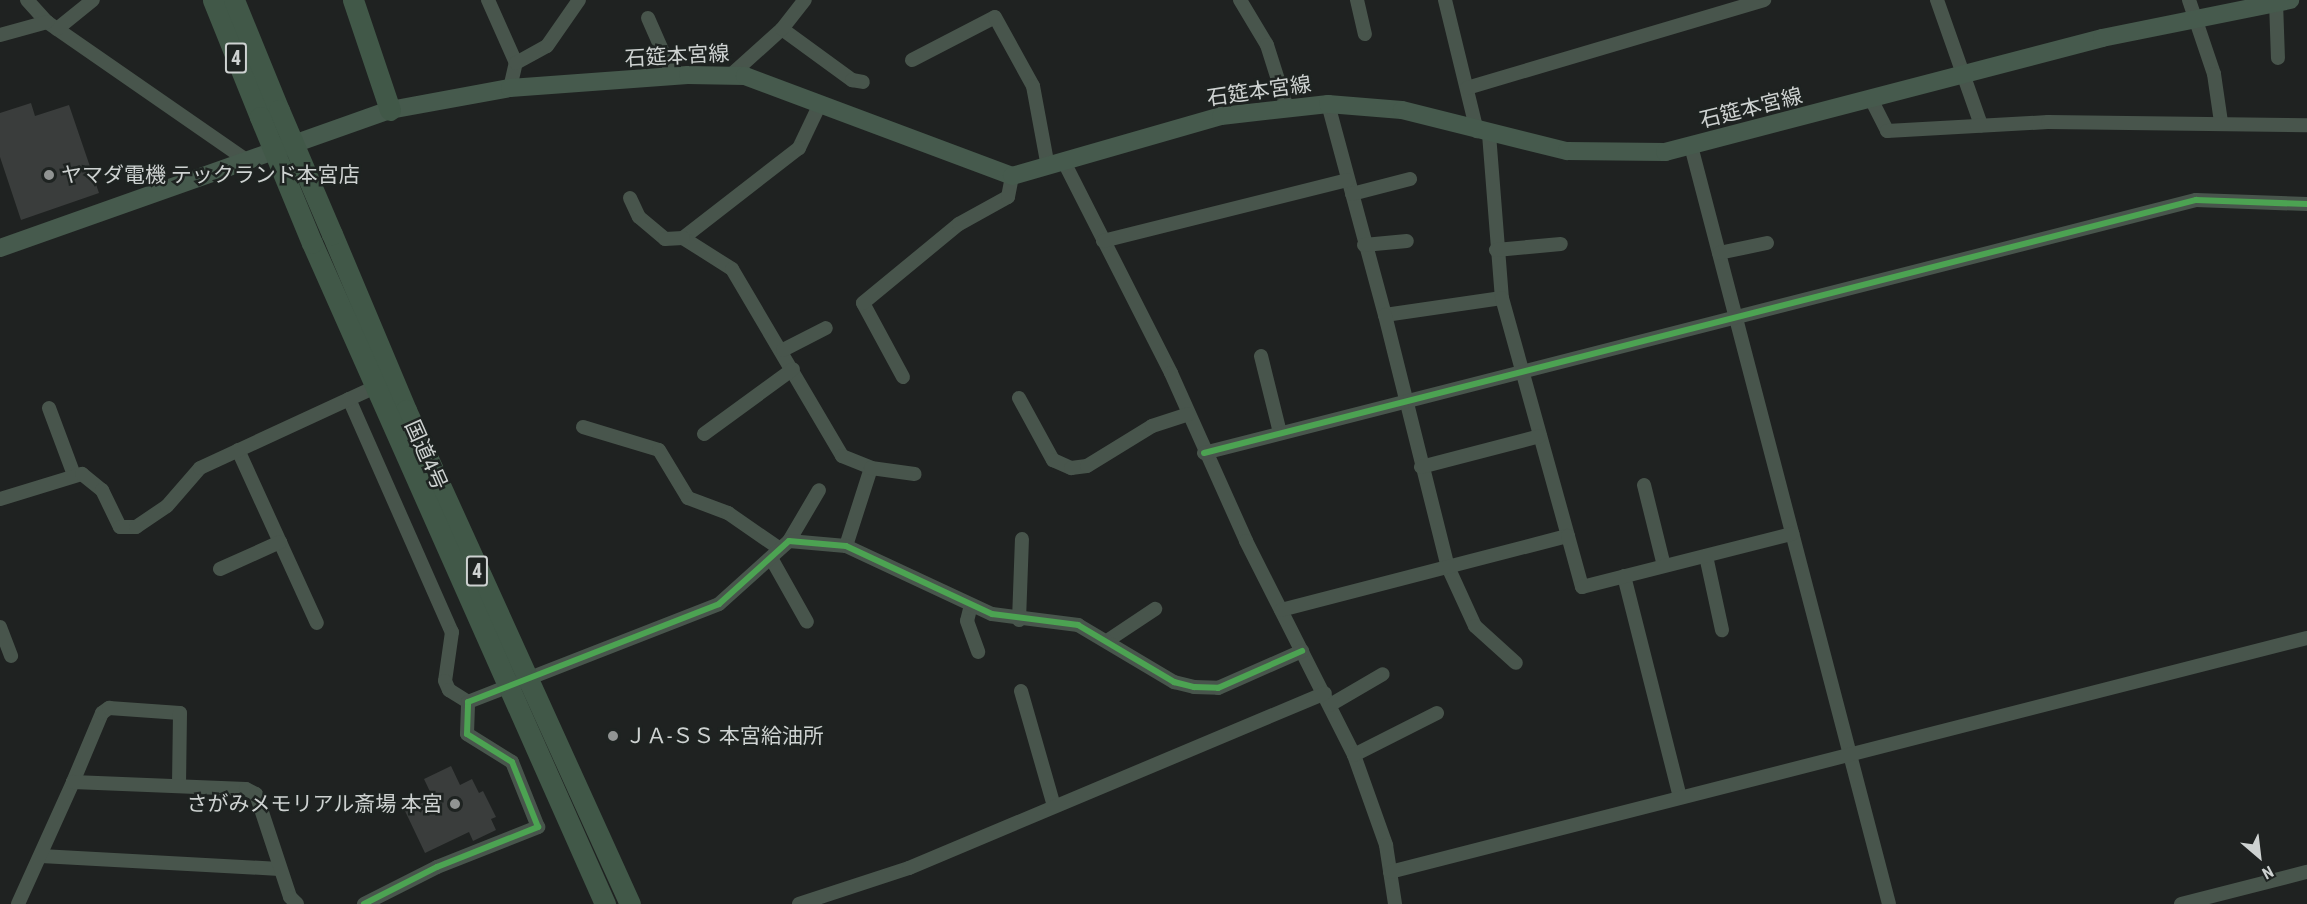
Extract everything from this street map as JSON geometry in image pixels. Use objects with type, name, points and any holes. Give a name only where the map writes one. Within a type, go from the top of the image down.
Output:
[{"type":"highway","name":"国道4号","points":[[213,0],[332,234],[526,679],[630,904]]},
{"type":"highway","name":"国道4号","points":[[234,0],[312,243],[373,388],[604,904]]},
{"type":"highway","points":[[353,0],[390,110]]},
{"type":"main road","name":"石筵本宮線","points":[[0,249],[390,110],[510,88],[673,75],[732,74],[1012,176],[1221,116],[1328,104],[1402,110],[1483,133],[1567,151],[1606,154],[1692,147],[2193,8],[2283,1]]},
{"type":"street","points":[[27,0],[52,26],[248,161]]},
{"type":"street","points":[[0,35],[52,26],[93,0]]},
{"type":"street","points":[[488,0],[516,63],[510,88]]},
{"type":"street","points":[[516,63],[547,46],[579,0]]},
{"type":"street","points":[[732,74],[782,29],[805,0]]},
{"type":"street","points":[[1240,0],[1267,45],[1287,108]]},
{"type":"street","points":[[1357,0],[1365,34]]},
{"type":"street","points":[[1445,0],[1467,88],[1483,133],[1502,298],[1582,587],[1792,534]]},
{"type":"street","points":[[1467,88],[1764,0]]},
{"type":"street","points":[[1937,0],[1981,125]]},
{"type":"street","points":[[2278,58],[2283,1]]},
{"type":"street","points":[[2193,8],[2220,99],[2221,122]]},
{"type":"street","points":[[912,60],[995,17],[1033,86],[1055,164],[1103,241],[1188,414],[1204,453],[1354,754],[1377,814],[1395,904]]},
{"type":"street","points":[[648,18],[673,75]]},
{"type":"street","points":[[782,29],[852,80],[863,82]]},
{"type":"street","points":[[1870,99],[1887,131],[1981,125],[2221,122],[2307,125]]},
{"type":"street","points":[[1328,104],[1364,246],[1385,315],[1448,567],[1475,626],[1516,663]]},
{"type":"street","points":[[630,198],[639,217],[665,239],[683,238],[799,148],[819,106]]},
{"type":"street","points":[[1692,147],[1888,904]]},
{"type":"street","points":[[903,377],[863,303],[958,224],[1008,197],[1012,176]]},
{"type":"street","points":[[1103,241],[1350,187],[1410,179]]},
{"type":"street","points":[[1204,453],[1405,399],[2196,200],[2307,204]]},
{"type":"street","points":[[683,238],[732,268],[783,350],[842,456],[871,468],[915,474]]},
{"type":"street","points":[[1364,246],[1407,241]]},
{"type":"street","points":[[1719,253],[1767,243]]},
{"type":"street","points":[[1496,250],[1561,244]]},
{"type":"street","points":[[1385,315],[1502,298]]},
{"type":"street","points":[[783,350],[826,328]]},
{"type":"street","points":[[1261,356],[1280,433]]},
{"type":"street","points":[[704,434],[793,369]]},
{"type":"street","points":[[0,499],[74,475],[85,474],[97,484],[120,527],[136,526],[167,507],[200,468],[373,388]]},
{"type":"street","points":[[1019,398],[1053,460],[1071,468],[1087,466],[1152,426],[1188,414]]},
{"type":"street","points":[[349,399],[452,632],[445,681],[468,702],[467,734],[512,762],[532,801],[538,827],[526,835],[437,867],[364,904]]},
{"type":"street","points":[[49,408],[74,475]]},
{"type":"street","points":[[583,428],[659,450],[688,498],[728,513],[780,549],[807,622]]},
{"type":"street","points":[[1422,467],[1540,436]]},
{"type":"street","points":[[238,450],[317,624]]},
{"type":"street","points":[[846,546],[871,468]]},
{"type":"street","points":[[1644,485],[1664,566]]},
{"type":"street","points":[[468,702],[719,604],[780,549],[819,490]]},
{"type":"street","points":[[1281,610],[1568,536]]},
{"type":"street","points":[[1019,620],[1022,539]]},
{"type":"street","points":[[220,568],[280,542]]},
{"type":"street","points":[[780,549],[846,546],[971,605],[1019,620],[1078,625],[1174,682],[1194,687],[1218,687],[1302,651]]},
{"type":"street","points":[[1706,556],[1722,630]]},
{"type":"street","points":[[1624,576],[1680,797]]},
{"type":"street","points":[[971,605],[967,621],[978,652]]},
{"type":"street","points":[[1107,641],[1155,609]]},
{"type":"street","points":[[0,627],[10,656]]},
{"type":"street","points":[[1390,872],[2307,639]]},
{"type":"street","points":[[799,904],[909,868],[1054,806],[1327,699],[1383,674]]},
{"type":"street","points":[[1021,691],[1054,806]]},
{"type":"street","points":[[18,904],[102,713],[109,708],[180,713],[179,786]]},
{"type":"street","points":[[1354,754],[1437,713]]},
{"type":"street","points":[[73,782],[179,786],[256,794],[280,869],[297,904]]},
{"type":"street","points":[[41,856],[280,869]]},
{"type":"street","points":[[2181,904],[2307,872]]},
{"type":"building","name":"ヤマダ電機 テックランド本宮店","points":[[31,103],[35,116],[69,105],[99,193],[21,220],[0,157],[0,113]]},
{"type":"building","name":"さがみメモリアル斎場 本宮","points":[[451,766],[460,785],[472,779],[479,793],[483,791],[496,817],[491,819],[496,830],[473,841],[469,832],[425,853],[405,811],[433,798],[424,779]]},
{"type":"cycle path","points":[[1204,453],[2196,200],[2307,204]]},
{"type":"cycle path","points":[[364,904],[437,867],[538,827],[512,762],[467,734],[468,702],[719,604],[789,541],[846,546],[992,614],[1078,625],[1174,682],[1194,687],[1218,688],[1302,651]]},
{"type":"place","name":"ヤマダ電機 テックランド本宮店","points":[[49,175]]},
{"type":"place","name":"ＪＡ-ＳＳ 本宮給油所","points":[[613,736]]},
{"type":"place","name":"さがみメモリアル斎場 本宮","points":[[455,804]]}]
